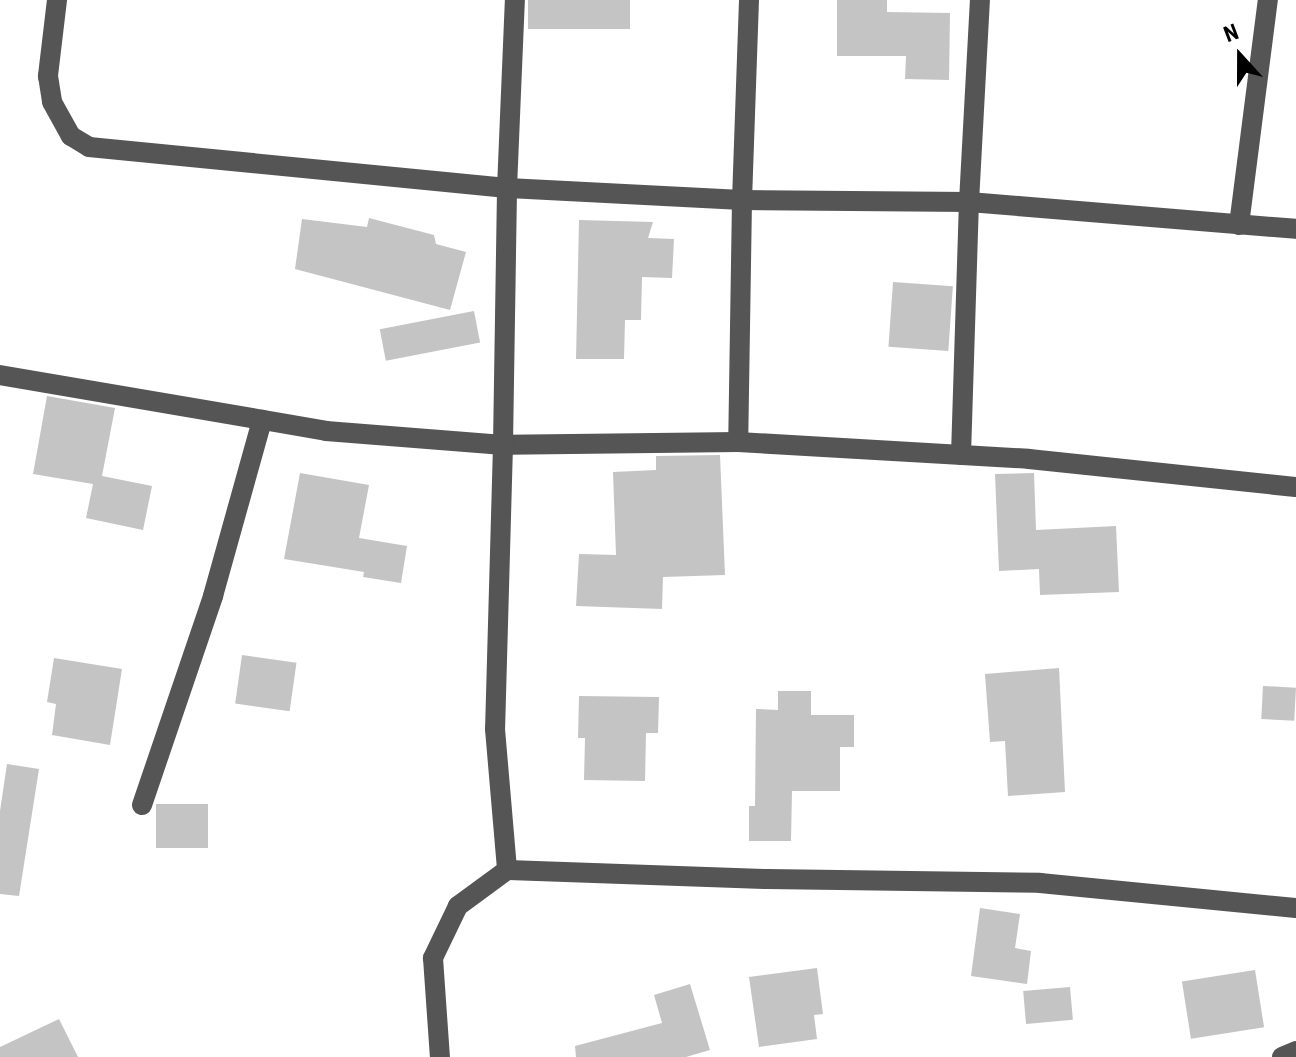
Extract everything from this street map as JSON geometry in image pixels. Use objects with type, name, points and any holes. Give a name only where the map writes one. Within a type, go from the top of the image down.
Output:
[{"type":"street","points":[[57,0],[48,76],[52,102],[59,120],[71,136],[89,147],[507,188],[742,200],[969,202],[1296,229]]},
{"type":"street","points":[[507,870],[495,729],[507,188],[515,0]]},
{"type":"street","points":[[738,442],[749,0]]},
{"type":"street","points":[[961,455],[969,202],[980,0]]},
{"type":"street","points":[[1239,225],[1268,0]]},
{"type":"street","points":[[0,375],[326,431],[503,445],[738,442],[961,455],[1296,487]]},
{"type":"street","points":[[142,805],[213,596],[262,420]]},
{"type":"street","points":[[440,1057],[433,958],[458,906],[507,870],[767,879],[1040,883],[1296,908]]},
{"type":"street","points":[[1282,1057],[1296,1051]]},
{"type":"building","points":[[528,0],[630,0],[630,29],[528,29]]},
{"type":"building","points":[[837,0],[887,0],[887,12],[950,13],[949,80],[905,79],[906,56],[837,56]]},
{"type":"building","points":[[369,218],[434,235],[436,244],[466,252],[450,310],[295,269],[302,219],[367,227]]},
{"type":"building","points":[[579,220],[653,222],[648,238],[674,239],[672,278],[642,277],[641,320],[625,320],[624,359],[576,359]]},
{"type":"building","points":[[893,282],[953,286],[948,351],[888,347]]},
{"type":"building","points":[[474,311],[480,342],[386,361],[380,329]]},
{"type":"building","points":[[47,396],[115,408],[102,476],[152,486],[143,530],[86,518],[93,484],[33,474]]},
{"type":"building","points":[[720,455],[725,575],[663,577],[662,609],[576,606],[579,554],[616,555],[613,472],[656,470],[656,456]]},
{"type":"building","points":[[300,473],[369,485],[359,538],[407,546],[401,583],[363,577],[364,572],[284,559]]},
{"type":"building","points":[[1034,473],[1036,530],[1116,526],[1119,592],[1040,595],[1039,569],[999,571],[995,474]]},
{"type":"building","points":[[242,655],[296,663],[290,711],[235,704]]},
{"type":"building","points":[[54,658],[122,669],[110,745],[52,735],[56,704],[47,702]]},
{"type":"building","points":[[1059,668],[1065,792],[1008,796],[1005,741],[990,742],[985,674]]},
{"type":"building","points":[[1263,686],[1296,688],[1294,721],[1261,719]]},
{"type":"building","points":[[778,691],[811,691],[811,715],[854,715],[854,747],[840,747],[840,791],[792,791],[791,841],[749,841],[749,806],[755,806],[756,709],[778,710]]},
{"type":"building","points":[[579,696],[659,697],[658,733],[646,733],[645,781],[584,780],[585,738],[578,738]]},
{"type":"building","points":[[7,764],[39,769],[19,896],[0,894],[0,811]]},
{"type":"building","points":[[156,804],[208,804],[208,848],[156,848]]},
{"type":"building","points":[[980,908],[1020,914],[1015,948],[1031,951],[1027,984],[971,976]]},
{"type":"building","points":[[817,968],[823,1014],[814,1015],[817,1039],[759,1047],[749,977]]},
{"type":"building","points":[[1255,970],[1264,1027],[1191,1039],[1182,982]]},
{"type":"building","points":[[690,984],[710,1050],[686,1057],[576,1057],[575,1046],[662,1023],[654,995]]},
{"type":"building","points":[[1070,987],[1073,1020],[1026,1024],[1023,991]]},
{"type":"building","points":[[59,1019],[78,1057],[0,1057],[0,1047]]}]
